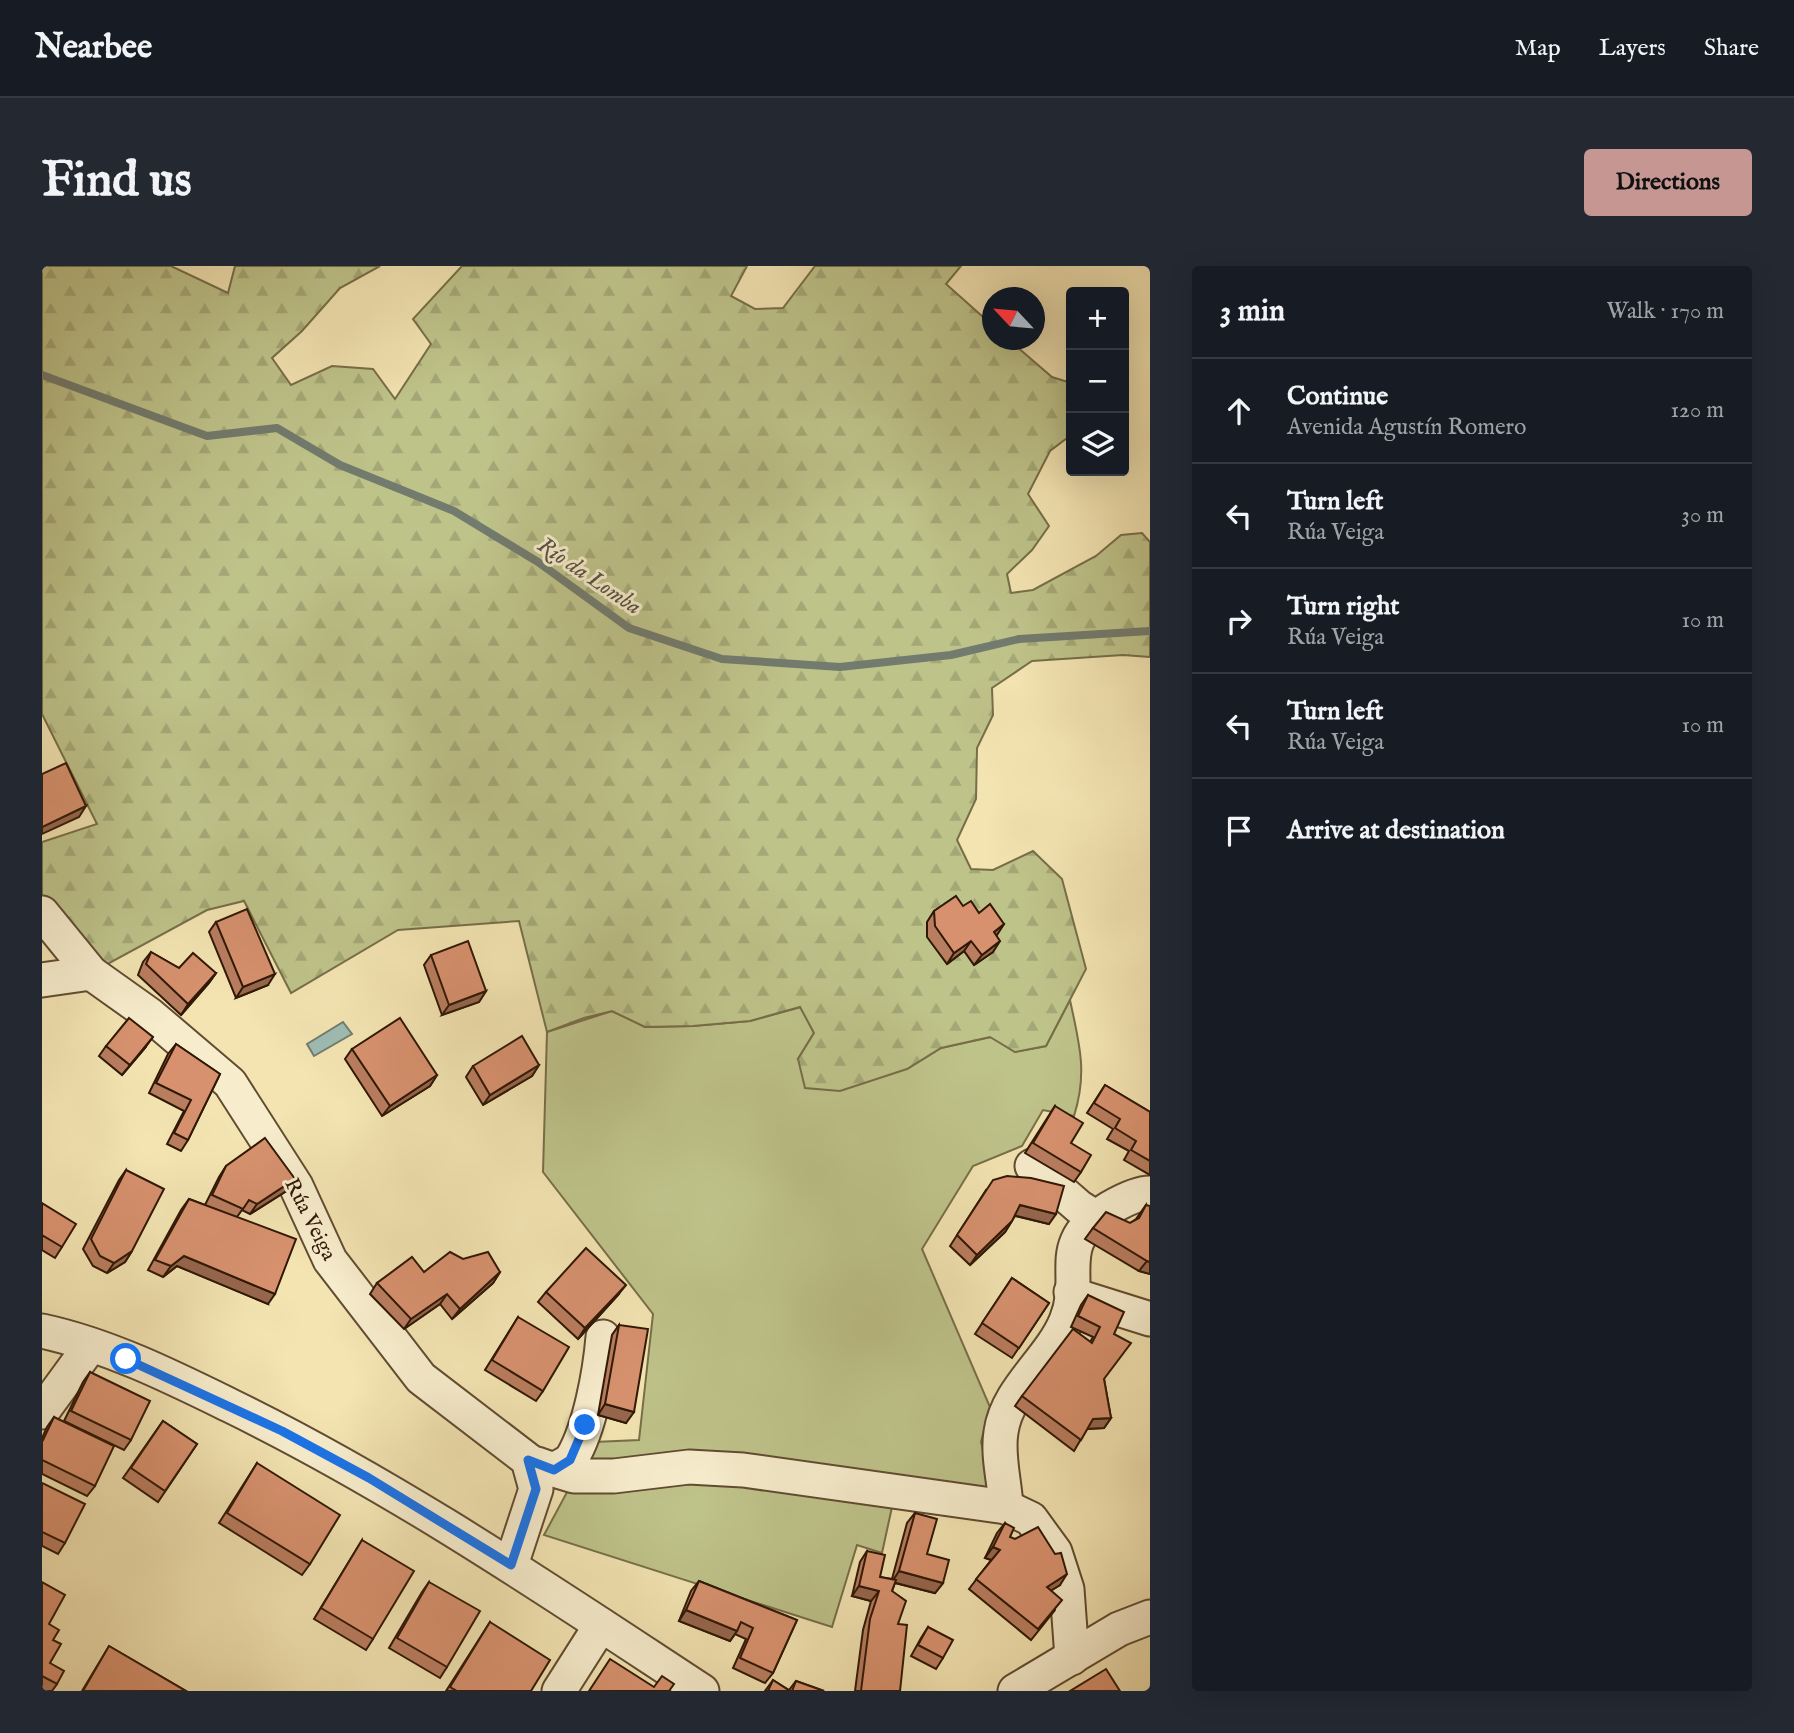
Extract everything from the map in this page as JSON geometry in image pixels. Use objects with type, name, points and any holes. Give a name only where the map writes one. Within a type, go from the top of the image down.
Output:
[{"type":"street","name":"Rúa Veiga","points":[[42,913],[92,973],[150,1015],[230,1083],[296,1186],[330,1260],[421,1378],[541,1465]]},
{"type":"street","points":[[42,980],[92,973]]},
{"type":"street","points":[[1032,1166],[1079,1208],[1096,1217]]},
{"type":"street","points":[[1006,1507],[1000,1452],[1001,1431],[1017,1392],[1039,1365],[1069,1312],[1076,1243],[1082,1230],[1117,1203],[1142,1193],[1150,1194]]},
{"type":"street","points":[[1071,1292],[1150,1319]]},
{"type":"street","points":[[42,1331],[91,1345],[199,1391],[282,1431],[369,1478],[511,1565],[702,1691]]},
{"type":"street","points":[[541,1465],[570,1460],[585,1425],[599,1377],[603,1337]]},
{"type":"street","points":[[42,1412],[91,1345]]},
{"type":"street","points":[[541,1465],[574,1476],[614,1476],[689,1467],[743,1470],[1006,1507],[1031,1519],[1055,1552],[1066,1589],[1072,1658]]},
{"type":"street","points":[[511,1565],[536,1489],[541,1465]]},
{"type":"street","points":[[1015,1691],[1119,1629],[1150,1617]]},
{"type":"street","points":[[559,1691],[601,1625]]},
{"type":"green space","points":[[42,266],[171,266],[228,293],[235,266],[380,266],[340,288],[302,331],[272,358],[291,385],[332,366],[373,369],[395,399],[431,344],[413,319],[462,266],[747,266],[731,296],[755,309],[783,308],[815,266],[961,266],[946,284],[982,316],[982,350],[1021,350],[1052,377],[1066,381],[1066,439],[1050,451],[1028,494],[1049,526],[1032,550],[1007,574],[1011,593],[1033,590],[1096,556],[1121,535],[1142,533],[1150,542],[1150,657],[1123,655],[1032,661],[992,688],[993,715],[977,748],[976,799],[957,840],[971,869],[993,870],[1033,851],[1062,879],[1086,969],[1046,1046],[1015,1052],[990,1037],[941,1048],[907,1069],[840,1091],[805,1088],[798,1059],[814,1033],[800,1007],[750,1021],[693,1026],[645,1027],[612,1011],[547,1032],[519,921],[398,930],[291,993],[244,901],[207,910],[91,973],[42,913],[42,842],[97,824],[42,714]]},
{"type":"green space","points":[[1070,1000],[1081,1058],[1081,1085],[1074,1116],[1043,1110],[1022,1146],[973,1166],[922,1249],[990,1407],[981,1442],[993,1492],[892,1507],[882,1553],[857,1545],[832,1627],[544,1535],[594,1442],[639,1440],[653,1314],[543,1172],[547,1032],[612,1011],[645,1027],[693,1026],[750,1021],[801,1007],[814,1033],[798,1059],[907,1069],[941,1048],[991,1037],[1015,1052],[1046,1046]]},
{"type":"water","points":[[343,1022],[352,1034],[314,1056],[307,1044]]},
{"type":"building","points":[[66,763],[86,806],[42,827],[42,774]]},
{"type":"building","points":[[956,896],[963,906],[971,901],[979,913],[990,904],[1004,924],[994,932],[1000,941],[982,955],[971,941],[954,953],[935,926],[934,911]]},
{"type":"building","points":[[247,909],[275,974],[243,987],[216,922]]},
{"type":"building","points":[[468,941],[486,991],[449,1005],[431,955]]},
{"type":"building","points":[[151,952],[179,968],[193,953],[216,973],[188,1004],[146,964]]},
{"type":"building","points":[[129,1018],[153,1037],[130,1065],[106,1046]]},
{"type":"building","points":[[400,1018],[437,1075],[390,1106],[352,1049]]},
{"type":"building","points":[[522,1036],[539,1065],[490,1095],[473,1066]]},
{"type":"building","points":[[176,1044],[220,1074],[188,1140],[174,1133],[191,1100],[156,1083]]},
{"type":"building","points":[[1105,1085],[1150,1112],[1150,1161],[1131,1150],[1136,1141],[1115,1128],[1120,1119],[1094,1103]]},
{"type":"building","points":[[1055,1106],[1083,1123],[1071,1143],[1091,1155],[1081,1172],[1033,1143]]},
{"type":"building","points":[[265,1138],[295,1179],[257,1204],[249,1200],[243,1209],[212,1195],[226,1166]]},
{"type":"building","points":[[126,1170],[164,1189],[132,1251],[114,1263],[100,1256],[91,1239]]},
{"type":"building","points":[[1007,1176],[1031,1178],[1064,1186],[1056,1214],[1020,1205],[1012,1221],[977,1255],[957,1235],[993,1180]]},
{"type":"building","points":[[189,1199],[296,1239],[275,1294],[184,1256],[171,1266],[155,1260]]},
{"type":"building","points":[[42,1203],[76,1224],[62,1247],[42,1235]]},
{"type":"building","points":[[1146,1205],[1150,1206],[1150,1262],[1093,1228],[1106,1212],[1130,1223],[1139,1218]]},
{"type":"building","points":[[586,1248],[626,1285],[585,1328],[546,1292]]},
{"type":"building","points":[[450,1252],[463,1259],[488,1252],[500,1272],[460,1309],[447,1294],[411,1319],[377,1283],[412,1257],[424,1272]]},
{"type":"building","points":[[1012,1278],[1049,1303],[1019,1348],[982,1323]]},
{"type":"building","points":[[1088,1295],[1124,1312],[1114,1334],[1131,1343],[1104,1379],[1111,1418],[1093,1419],[1081,1440],[1022,1396],[1073,1329],[1092,1343],[1100,1327],[1078,1316]]},
{"type":"building","points":[[518,1317],[569,1347],[543,1391],[492,1360]]},
{"type":"building","points":[[619,1325],[648,1329],[634,1412],[605,1404]]},
{"type":"building","points":[[90,1372],[150,1401],[131,1440],[71,1411]]},
{"type":"building","points":[[54,1417],[114,1446],[95,1486],[42,1460],[42,1442]]},
{"type":"building","points":[[163,1421],[197,1444],[165,1491],[131,1468]]},
{"type":"building","points":[[257,1463],[340,1515],[310,1564],[227,1513]]},
{"type":"building","points":[[42,1483],[85,1504],[65,1543],[42,1532]]},
{"type":"building","points":[[915,1513],[937,1519],[927,1554],[949,1560],[943,1583],[899,1571]]},
{"type":"building","points":[[1005,1523],[1014,1528],[1010,1537],[1015,1539],[1038,1527],[1055,1554],[1061,1553],[1067,1574],[1047,1587],[1062,1600],[1038,1629],[976,1579],[1000,1550],[993,1547]]},
{"type":"building","points":[[362,1540],[414,1571],[373,1639],[321,1608]]},
{"type":"building","points":[[867,1551],[885,1555],[880,1577],[896,1580],[892,1591],[906,1601],[898,1624],[907,1625],[900,1691],[861,1691],[870,1619],[879,1591],[859,1586]]},
{"type":"building","points":[[699,1581],[797,1620],[773,1673],[740,1658],[753,1628],[741,1622],[737,1631],[686,1610]]},
{"type":"building","points":[[42,1582],[65,1595],[49,1624],[59,1630],[53,1640],[61,1644],[50,1663],[64,1671],[57,1684],[42,1676]]},
{"type":"building","points":[[429,1582],[480,1611],[447,1667],[397,1638]]},
{"type":"building","points":[[490,1622],[550,1660],[531,1691],[457,1691],[450,1687]]},
{"type":"building","points":[[928,1627],[953,1640],[943,1658],[918,1645]]},
{"type":"building","points":[[109,1646],[186,1691],[83,1691]]},
{"type":"building","points":[[610,1659],[654,1687],[662,1676],[674,1684],[669,1691],[589,1691]]},
{"type":"building","points":[[1106,1669],[1120,1691],[1070,1691]]},
{"type":"building","points":[[773,1680],[790,1691],[768,1691]]},
{"type":"building","points":[[796,1681],[824,1691],[792,1691]]},
{"type":"waterway","name":"Río da Lomba","points":[[42,375],[207,436],[277,428],[340,465],[454,511],[538,562],[629,628],[722,659],[840,667],[951,655],[1019,639],[1150,631]]},
{"type":"route","points":[[126,1359],[282,1431],[369,1478],[511,1565],[536,1489],[528,1460],[554,1470],[570,1460],[585,1425]]}]
